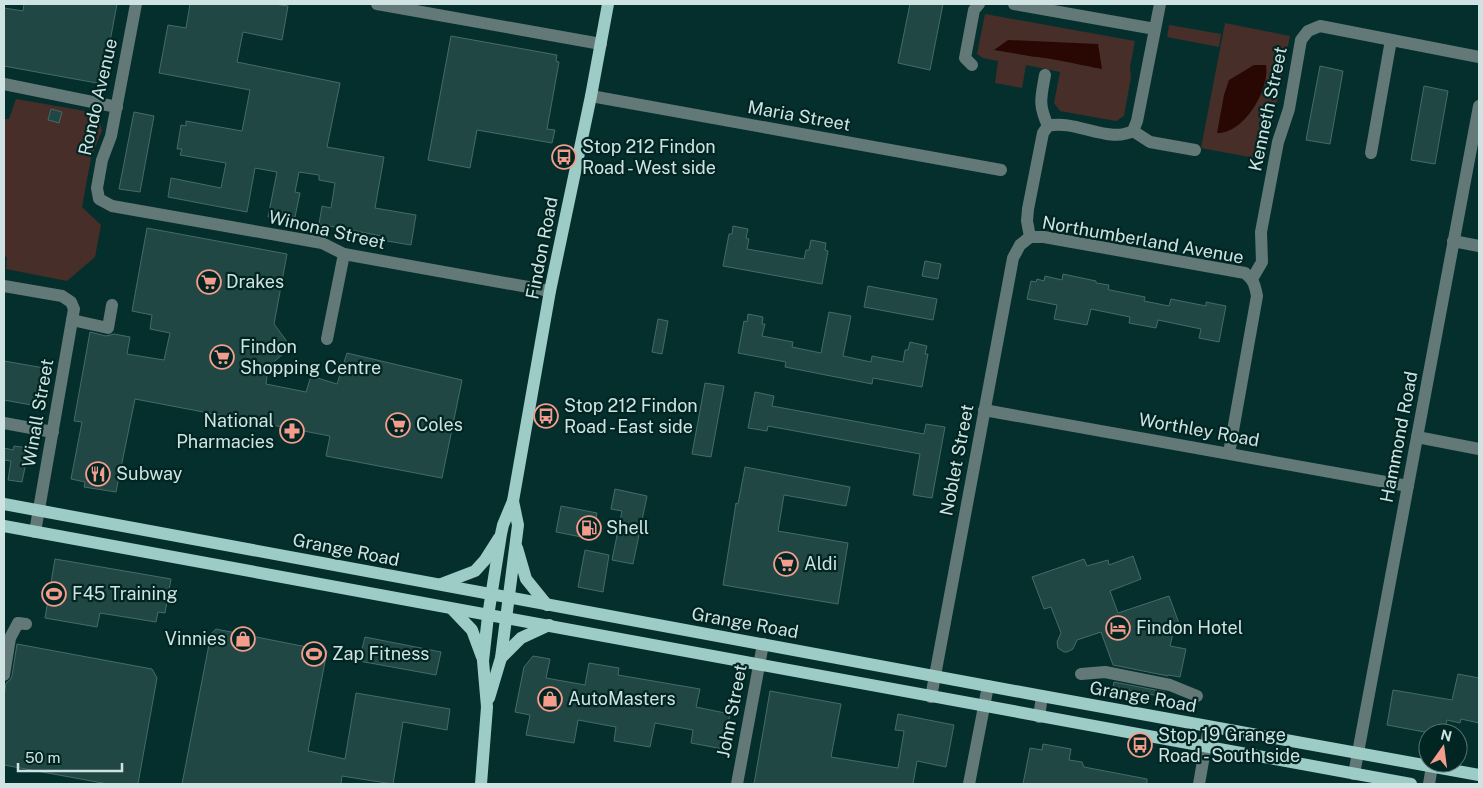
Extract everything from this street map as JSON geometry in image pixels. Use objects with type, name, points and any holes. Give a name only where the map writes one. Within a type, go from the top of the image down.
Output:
[{"type":"main road","name":"Findon Road","points":[[481,784],[487,707],[483,662],[501,534],[503,524],[513,501],[550,291],[591,96],[608,4]]},
{"type":"main road","name":"Findon Road","points":[[487,707],[501,658],[518,525],[513,501]]},
{"type":"main road","name":"Grange Road","points":[[4,504],[1209,727],[1418,764]]},
{"type":"main road","points":[[4,526],[1411,784]]},
{"type":"main road","points":[[438,585],[461,578],[475,571],[501,534]]},
{"type":"main road","points":[[516,540],[526,579],[547,605]]},
{"type":"main road","points":[[182,559],[202,541]]},
{"type":"main road","points":[[202,541],[204,563]]},
{"type":"main road","points":[[452,609],[472,630],[483,662]]},
{"type":"main road","points":[[501,658],[521,638],[549,625]]},
{"type":"street","name":"Rondo Avenue","points":[[99,199],[96,188],[111,136],[136,4]]},
{"type":"street","points":[[377,4],[601,44]]},
{"type":"street","points":[[972,66],[965,58],[974,10],[979,4]]},
{"type":"street","points":[[1014,4],[1155,29]]},
{"type":"street","points":[[1048,126],[1060,124],[1116,135],[1126,135],[1133,131],[1137,121],[1160,4]]},
{"type":"street","name":"Kenneth Street","points":[[1252,279],[1262,262],[1261,232],[1278,142],[1290,110],[1301,40],[1308,31],[1320,26],[1479,57]]},
{"type":"street","points":[[1371,153],[1392,40]]},
{"type":"street","points":[[1045,75],[1040,104],[1048,126]]},
{"type":"street","points":[[4,84],[117,107]]},
{"type":"street","name":"Maria Street","points":[[591,96],[1001,170]]},
{"type":"street","name":"Hammond Road","points":[[1354,774],[1479,106]]},
{"type":"street","points":[[1030,237],[1027,221],[1028,209],[1040,140],[1048,126]]},
{"type":"street","points":[[1133,131],[1150,142],[1195,150]]},
{"type":"street","name":"Winona Street","points":[[99,199],[112,206],[322,243],[344,254],[550,291]]},
{"type":"street","name":"Northumberland Avenue","points":[[1030,237],[1044,237],[1245,273],[1252,279],[1258,296],[1229,453]]},
{"type":"street","name":"Noblet Street","points":[[931,697],[1013,258],[1020,245],[1030,237]]},
{"type":"street","points":[[1453,241],[1479,246]]},
{"type":"street","points":[[327,339],[344,254]]},
{"type":"street","name":"Winall Street","points":[[4,286],[62,296],[71,302],[74,309],[35,532]]},
{"type":"street","points":[[72,320],[108,328],[112,305]]},
{"type":"street","name":"Worthley Road","points":[[984,410],[1408,486]]},
{"type":"street","points":[[4,423],[53,432]]},
{"type":"street","points":[[1417,437],[1479,449]]},
{"type":"street","points":[[4,675],[10,638],[18,623],[26,624]]},
{"type":"street","name":"John Street","points":[[736,784],[763,644]]},
{"type":"street","points":[[1081,674],[1105,672],[1170,686],[1197,696]]},
{"type":"street","points":[[969,784],[988,686]]},
{"type":"street","points":[[1039,717],[1042,696]]},
{"type":"street","points":[[1199,784],[1209,727]]},
{"type":"shaded area","points":[[985,14],[1135,41],[1124,116],[1116,121],[1060,111],[1054,103],[1060,72],[1026,65],[1022,88],[995,83],[998,61],[983,58],[977,54]]},
{"type":"shaded area","points":[[1225,23],[1290,36],[1265,160],[1201,148]]},
{"type":"shaded area","points":[[1169,25],[1221,34],[1219,47],[1167,37]]},
{"type":"shaded area","points":[[1008,40],[1098,44],[1102,69],[994,50]]},
{"type":"shaded area","points":[[1254,65],[1266,65],[1264,86],[1259,97],[1253,108],[1237,126],[1217,133],[1224,95],[1229,80]]},
{"type":"shaded area","points":[[16,99],[97,113],[102,130],[91,158],[82,207],[101,225],[95,257],[67,281],[6,269],[7,257],[4,256],[4,119],[9,119]]},
{"type":"building","points":[[24,4],[117,4],[102,84],[4,66],[4,8],[23,11]]},
{"type":"building","points":[[190,4],[274,4],[288,6],[282,40],[243,32],[237,62],[340,83],[327,147],[384,157],[375,208],[416,215],[411,245],[381,240],[382,236],[319,224],[322,206],[331,208],[335,183],[319,180],[319,175],[299,172],[295,192],[300,193],[295,217],[290,216],[290,221],[268,217],[277,172],[255,168],[247,212],[168,197],[171,178],[221,188],[226,163],[180,155],[182,149],[177,149],[181,125],[186,126],[186,121],[242,131],[250,90],[159,73],[168,25],[186,28]]},
{"type":"building","points":[[910,4],[943,4],[930,70],[898,63]]},
{"type":"building","points":[[451,36],[557,55],[556,61],[559,62],[547,129],[555,130],[552,143],[477,130],[470,168],[428,160]]},
{"type":"building","points":[[1320,66],[1343,71],[1330,144],[1306,140]]},
{"type":"building","points":[[1424,86],[1448,91],[1435,164],[1411,160]]},
{"type":"building","points":[[51,109],[62,112],[59,123],[48,120]]},
{"type":"building","points":[[134,112],[154,116],[140,192],[119,189]]},
{"type":"building","points":[[733,226],[748,229],[746,238],[749,239],[747,249],[804,259],[806,250],[809,250],[811,240],[826,243],[825,250],[828,251],[822,284],[723,266],[729,234],[732,234]]},
{"type":"building","name":"Findon Shopping Centre","points":[[147,228],[287,254],[274,324],[291,347],[268,367],[266,384],[306,392],[311,376],[337,384],[347,353],[462,380],[442,478],[326,456],[330,436],[135,399],[116,492],[84,487],[85,482],[71,479],[82,422],[74,421],[90,332],[106,336],[114,334],[130,337],[127,354],[164,360],[170,333],[150,329],[152,315],[132,311]]},
{"type":"building","points":[[925,261],[941,264],[938,279],[922,276]]},
{"type":"building","points":[[1063,274],[1096,281],[1096,283],[1109,285],[1108,289],[1110,290],[1145,297],[1144,301],[1169,306],[1171,299],[1206,306],[1206,302],[1226,306],[1219,342],[1199,338],[1201,329],[1158,320],[1156,328],[1129,323],[1130,317],[1091,309],[1087,325],[1054,319],[1057,305],[1027,299],[1031,281],[1036,282],[1037,279],[1044,281],[1045,276],[1062,280]]},
{"type":"building","points":[[868,286],[937,299],[933,320],[864,307]]},
{"type":"building","points":[[829,312],[851,316],[843,356],[871,362],[872,356],[903,362],[905,350],[908,350],[910,342],[927,346],[925,354],[928,354],[922,387],[873,378],[872,384],[785,367],[786,362],[738,353],[744,321],[747,322],[748,314],[763,317],[762,324],[765,324],[762,336],[793,342],[792,347],[821,353]]},
{"type":"building","points":[[658,319],[668,321],[662,354],[652,352]]},
{"type":"building","points":[[4,361],[44,368],[37,406],[4,400]]},
{"type":"building","points":[[705,383],[724,386],[711,457],[692,454]]},
{"type":"building","points":[[755,392],[774,396],[772,406],[924,434],[926,424],[945,427],[932,498],[913,495],[920,454],[768,426],[767,431],[748,428]]},
{"type":"building","points":[[14,446],[29,448],[22,482],[8,480],[11,461],[4,460],[4,448],[13,450]]},
{"type":"building","name":"Aldi","points":[[745,467],[850,487],[846,506],[784,495],[778,531],[848,543],[838,604],[723,585],[736,503],[738,504]]},
{"type":"building","points":[[615,489],[647,496],[633,564],[612,560],[622,511],[611,509]]},
{"type":"building","points":[[561,506],[597,513],[592,539],[556,532]]},
{"type":"building","points":[[585,550],[609,555],[603,592],[578,587]]},
{"type":"building","name":"Findon Hotel","points":[[1133,556],[1141,579],[1110,591],[1118,613],[1169,596],[1180,626],[1174,629],[1170,646],[1186,649],[1180,677],[1113,665],[1101,632],[1077,640],[1073,649],[1067,652],[1058,648],[1057,642],[1061,633],[1051,607],[1044,609],[1032,577],[1084,559],[1087,566],[1108,560],[1109,565]]},
{"type":"building","points":[[55,559],[171,579],[165,613],[158,612],[156,622],[100,613],[97,627],[45,618]]},
{"type":"building","points":[[216,629],[327,651],[308,751],[345,759],[356,693],[450,709],[447,730],[403,722],[393,784],[342,776],[341,784],[182,784],[211,634]]},
{"type":"building","points":[[365,637],[441,652],[436,675],[359,661]]},
{"type":"building","points":[[17,644],[152,669],[157,678],[138,784],[108,784],[4,765],[4,696],[6,683],[12,676]]},
{"type":"building","points":[[533,656],[550,659],[546,678],[585,685],[589,663],[619,668],[618,675],[700,689],[696,707],[730,714],[723,749],[691,743],[693,730],[655,723],[650,747],[614,741],[616,727],[578,720],[574,743],[526,735],[530,715],[515,712],[524,667]]},
{"type":"building","points":[[1458,674],[1479,678],[1479,723],[1461,719],[1460,723],[1447,720],[1446,723],[1418,723],[1418,731],[1387,725],[1393,690],[1452,700]]},
{"type":"building","points":[[1114,682],[1165,692],[1164,697],[1113,687]]},
{"type":"building","points":[[770,691],[841,704],[831,757],[898,768],[904,731],[895,730],[898,714],[954,725],[946,767],[917,761],[913,784],[754,784]]},
{"type":"building","points":[[1043,744],[1071,749],[1069,760],[1082,762],[1084,767],[1147,779],[1147,784],[1023,784],[1030,748],[1042,750]]},
{"type":"place","name":"Stop 212 Findon Road - West side","points":[[564,157]]},
{"type":"place","name":"Drakes","points":[[209,282]]},
{"type":"place","name":"Findon Shopping Centre","points":[[222,357]]},
{"type":"place","name":"Stop 212 Findon Road - East side","points":[[546,416]]},
{"type":"place","name":"Coles","points":[[398,425]]},
{"type":"place","name":"National Pharmacies","points":[[292,431]]},
{"type":"place","name":"Subway","points":[[98,474]]},
{"type":"place","name":"Shell","points":[[589,528]]},
{"type":"place","name":"Aldi","points":[[786,564]]},
{"type":"place","name":"F45 Training","points":[[54,594]]},
{"type":"place","name":"Findon Hotel","points":[[1118,628]]},
{"type":"place","name":"Vinnies","points":[[243,639]]},
{"type":"place","name":"Zap Fitness","points":[[314,654]]},
{"type":"place","name":"AutoMasters","points":[[550,699]]},
{"type":"place","name":"Stop 19 Grange Road - South side","points":[[1140,745]]}]
